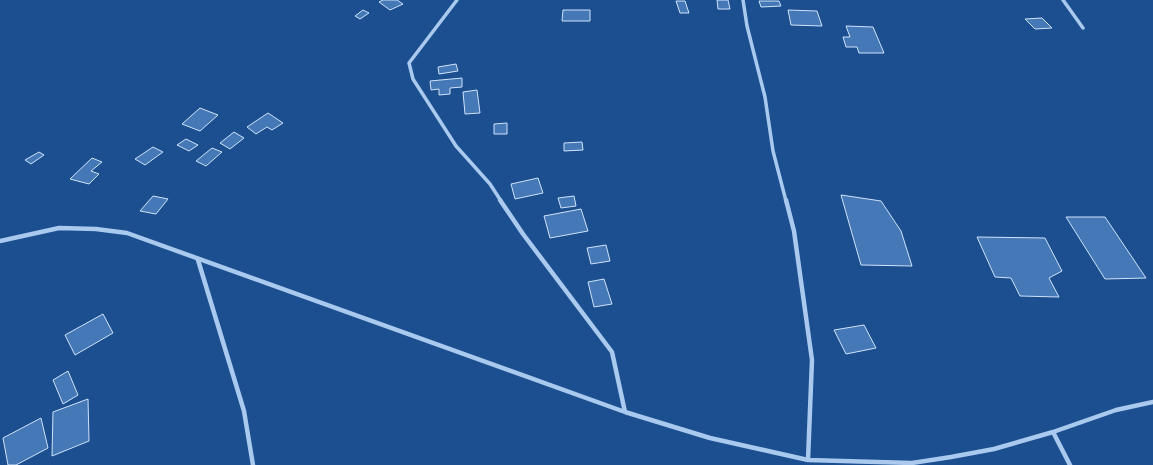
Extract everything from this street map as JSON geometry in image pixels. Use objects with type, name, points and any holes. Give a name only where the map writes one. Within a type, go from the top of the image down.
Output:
[{"type":"street","points":[[457,0],[409,63],[413,79],[456,146],[490,184],[523,234],[612,352],[625,412]]},
{"type":"street","points":[[743,0],[747,26],[765,98],[773,152],[794,231],[812,360],[808,460]]},
{"type":"street","points":[[1063,0],[1082,28]]},
{"type":"street","points":[[0,242],[59,228],[96,229],[128,233],[198,260],[625,412],[710,438],[808,460],[913,464],[951,458],[994,449],[1053,432],[1116,410],[1153,402]]},
{"type":"street","points":[[198,260],[244,411],[253,465]]},
{"type":"street","points":[[1053,432],[1070,465]]},
{"type":"building","points":[[383,0],[397,0],[403,4],[390,10],[379,2]]},
{"type":"building","points":[[717,0],[728,0],[730,9],[718,9]]},
{"type":"building","points":[[676,1],[685,1],[689,13],[680,13]]},
{"type":"building","points":[[759,1],[779,1],[781,6],[761,7]]},
{"type":"building","points":[[363,10],[369,13],[360,19],[355,16]]},
{"type":"building","points":[[563,10],[590,10],[590,21],[562,21]]},
{"type":"building","points":[[788,10],[817,11],[822,26],[791,25]]},
{"type":"building","points":[[1042,18],[1052,28],[1035,29],[1025,19]]},
{"type":"building","points":[[846,26],[873,27],[884,53],[859,53],[857,47],[846,47],[843,37],[850,37]]},
{"type":"building","points":[[456,64],[458,71],[439,74],[438,67]]},
{"type":"building","points":[[462,78],[462,87],[450,88],[450,94],[439,95],[439,89],[431,90],[430,81]]},
{"type":"building","points":[[477,90],[480,113],[465,114],[463,92]]},
{"type":"building","points":[[200,108],[218,115],[200,131],[182,124]]},
{"type":"building","points":[[268,113],[283,123],[272,130],[267,127],[256,134],[247,127]]},
{"type":"building","points":[[507,123],[507,134],[494,134],[494,124]]},
{"type":"building","points":[[234,132],[244,138],[230,149],[220,143]]},
{"type":"building","points":[[186,139],[198,145],[189,151],[177,145]]},
{"type":"building","points":[[582,142],[583,150],[564,151],[564,143]]},
{"type":"building","points":[[153,147],[163,152],[145,165],[135,159]]},
{"type":"building","points":[[212,148],[222,152],[206,166],[196,161]]},
{"type":"building","points":[[39,152],[44,155],[31,164],[25,160]]},
{"type":"building","points":[[92,158],[102,162],[91,171],[99,174],[89,184],[70,179]]},
{"type":"building","points":[[538,178],[543,193],[515,199],[511,184]]},
{"type":"building","points":[[841,195],[881,201],[901,231],[912,266],[861,265]]},
{"type":"building","points":[[153,196],[168,199],[156,214],[140,211]]},
{"type":"building","points":[[574,196],[576,206],[561,208],[558,198]]},
{"type":"building","points":[[581,209],[588,231],[550,238],[544,216]]},
{"type":"building","points":[[1066,217],[1105,217],[1146,278],[1105,279]]},
{"type":"building","points":[[977,237],[1045,238],[1062,271],[1049,278],[1059,297],[1020,296],[1011,278],[995,277]]},
{"type":"building","points":[[606,245],[610,261],[591,264],[587,248]]},
{"type":"building","points":[[604,279],[612,304],[594,307],[588,282]]},
{"type":"building","points":[[103,314],[113,333],[75,355],[65,335]]},
{"type":"building","points":[[864,325],[876,348],[846,354],[834,330]]},
{"type":"building","points":[[68,371],[78,395],[63,404],[53,380]]},
{"type":"building","points":[[88,399],[89,441],[52,456],[53,412]]},
{"type":"building","points":[[41,418],[48,448],[16,465],[8,465],[3,438]]}]
